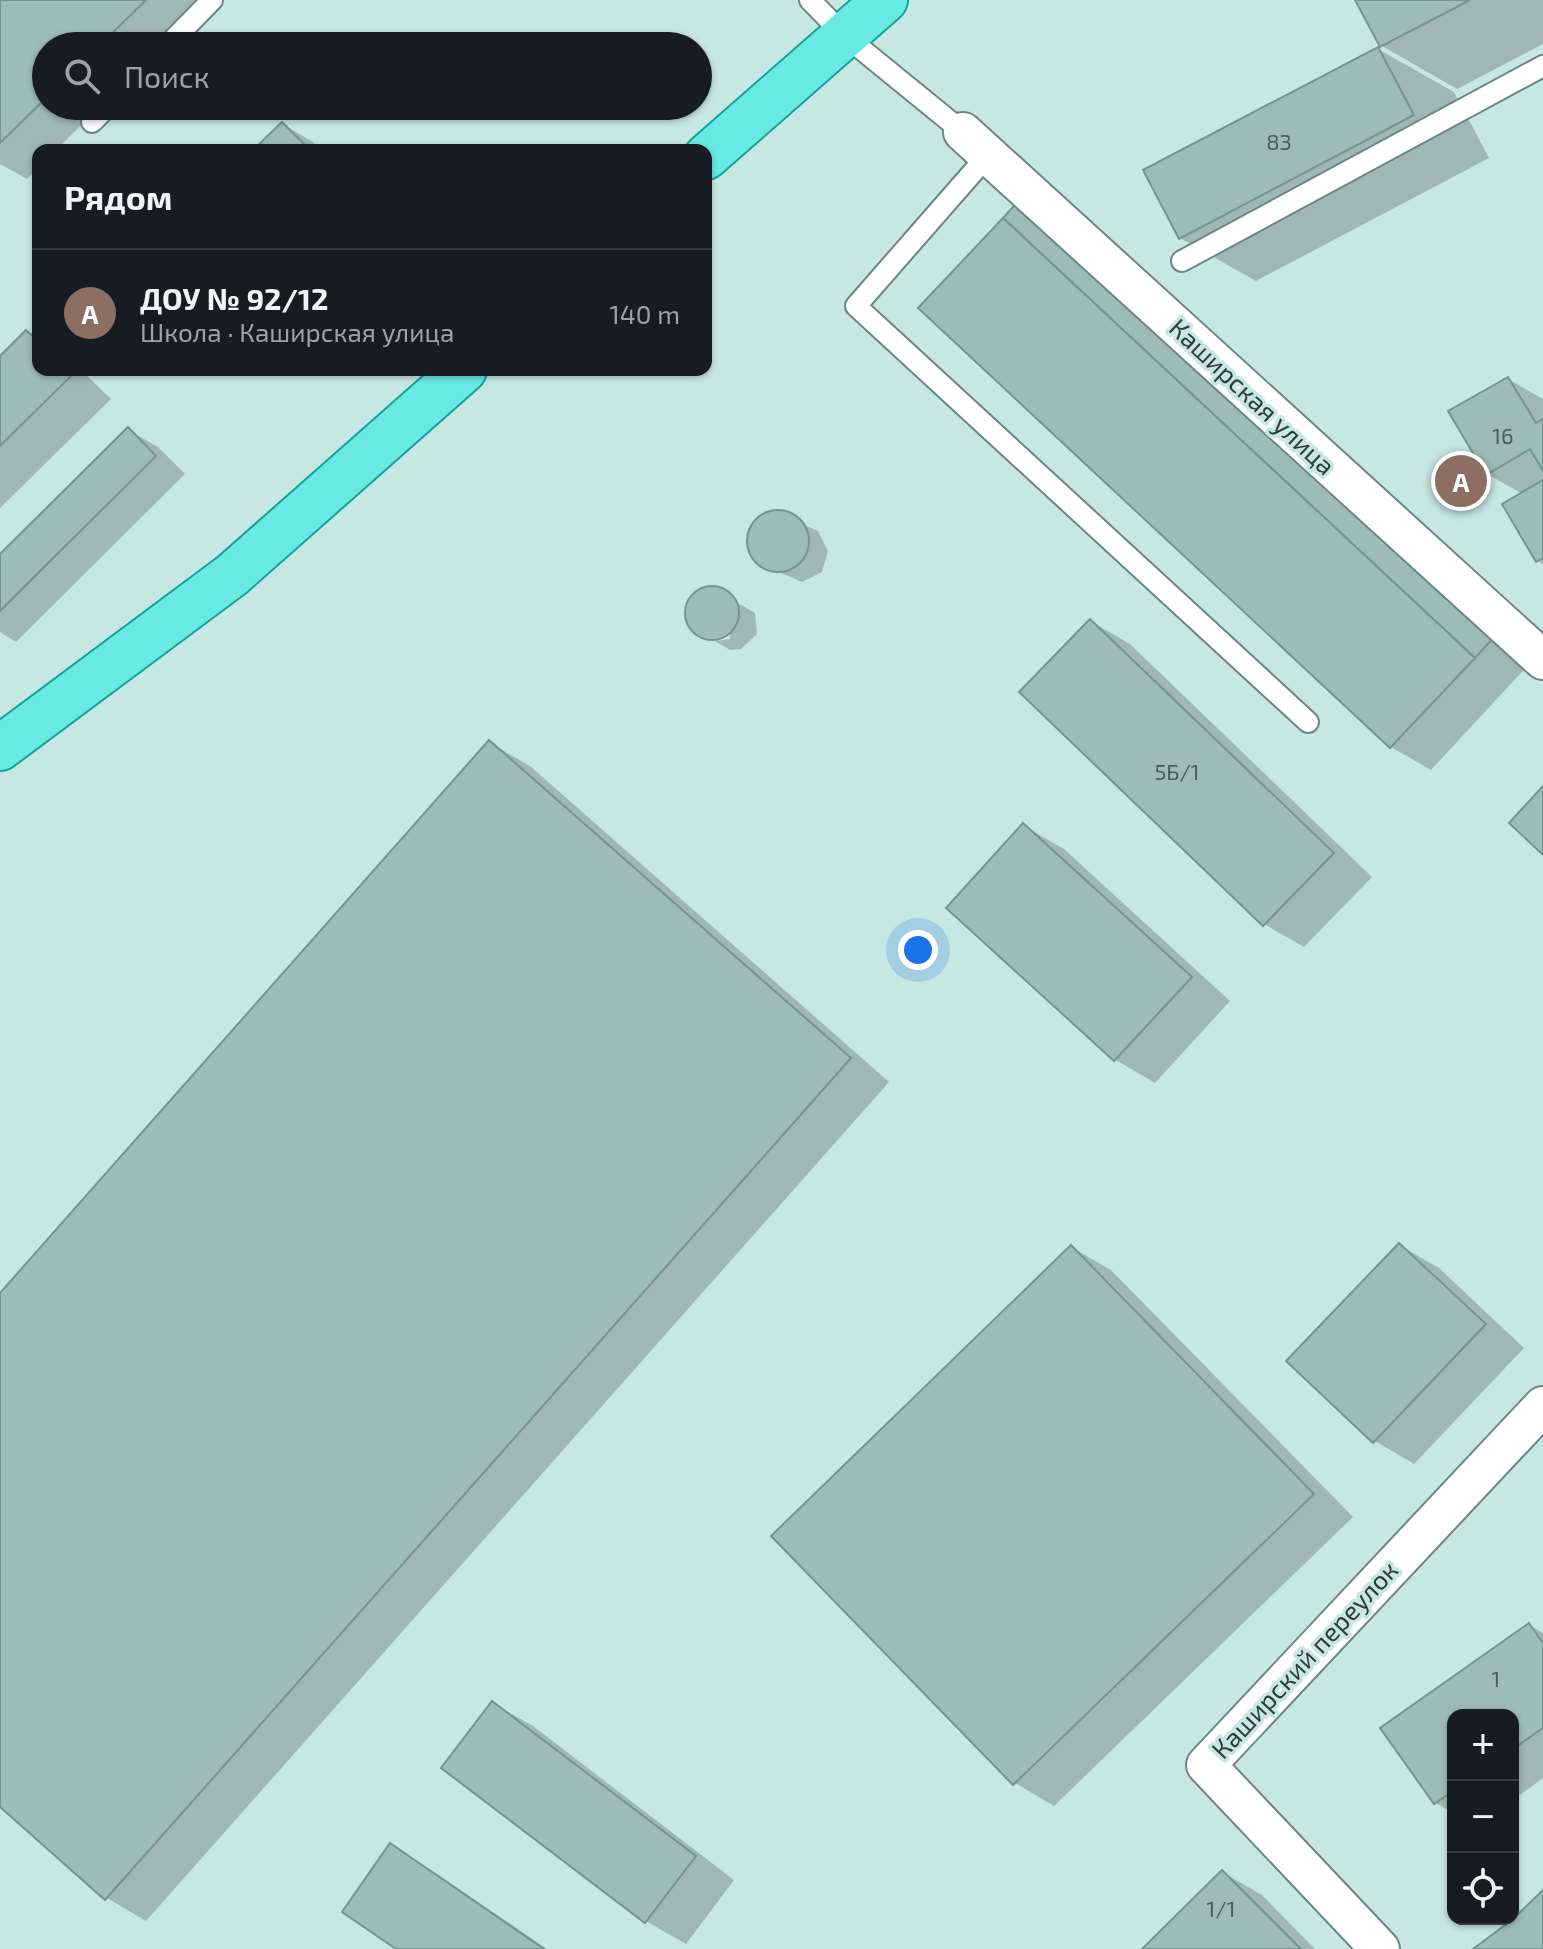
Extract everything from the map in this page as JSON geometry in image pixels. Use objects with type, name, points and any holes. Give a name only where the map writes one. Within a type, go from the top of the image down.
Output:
[{"type":"main road","points":[[712,152],[885,0]]},
{"type":"main road","points":[[0,748],[232,575],[457,376]]},
{"type":"street","name":"Каширская улица","points":[[975,144],[1543,660]]},
{"type":"street","name":"Каширский переулок","points":[[1380,1949],[1206,1765],[1543,1406]]},
{"type":"lane","points":[[181,32],[212,0]]},
{"type":"lane","points":[[810,0],[844,35],[975,144],[856,306],[1308,722]]},
{"type":"lane","points":[[1182,261],[1543,66]]},
{"type":"building","points":[[0,0],[146,0],[113,32],[32,32],[32,112],[0,143]]},
{"type":"building","points":[[1355,0],[1470,0],[1380,47]]},
{"type":"building","points":[[1378,47],[1414,115],[1179,239],[1143,170]]},
{"type":"building","points":[[282,122],[304,144],[259,144]]},
{"type":"building","points":[[1021,198],[1493,638],[1475,658],[1003,218]]},
{"type":"building","points":[[1003,218],[1475,658],[1390,748],[918,308]]},
{"type":"building","points":[[26,330],[32,336],[32,376],[71,376],[0,446],[0,356]]},
{"type":"building","points":[[1508,377],[1536,423],[1543,419],[1543,471],[1530,449],[1486,475],[1448,411]]},
{"type":"building","points":[[128,427],[156,456],[0,611],[0,554]]},
{"type":"building","points":[[1543,480],[1543,558],[1536,562],[1502,504]]},
{"type":"building","points":[[778,510],[800,519],[809,541],[800,563],[778,572],[756,563],[747,541],[756,519]]},
{"type":"building","points":[[712,586],[731,594],[739,613],[731,632],[712,640],[693,632],[685,613],[693,594]]},
{"type":"building","points":[[1090,619],[1334,853],[1263,926],[1019,692]]},
{"type":"building","points":[[489,740],[851,1058],[105,1900],[0,1807],[0,1293]]},
{"type":"building","points":[[1543,786],[1543,855],[1509,823]]},
{"type":"building","points":[[1023,823],[1192,977],[1114,1061],[946,908]]},
{"type":"building","points":[[1399,1243],[1486,1324],[1373,1443],[1286,1361]]},
{"type":"building","points":[[1071,1245],[1314,1494],[1013,1785],[771,1536]]},
{"type":"building","points":[[1529,1623],[1543,1643],[1543,1728],[1519,1745],[1519,1709],[1447,1709],[1447,1795],[1434,1804],[1380,1728]]},
{"type":"building","points":[[492,1701],[696,1856],[645,1923],[441,1768]]},
{"type":"building","points":[[390,1843],[544,1949],[396,1949],[342,1912]]},
{"type":"building","points":[[1222,1870],[1301,1949],[1142,1949]]},
{"type":"building","points":[[1543,1890],[1543,1949],[1473,1949],[1505,1925],[1519,1925],[1519,1913]]},
{"type":"place","name":"ДОУ № 92/12","points":[[1461,481]]}]
